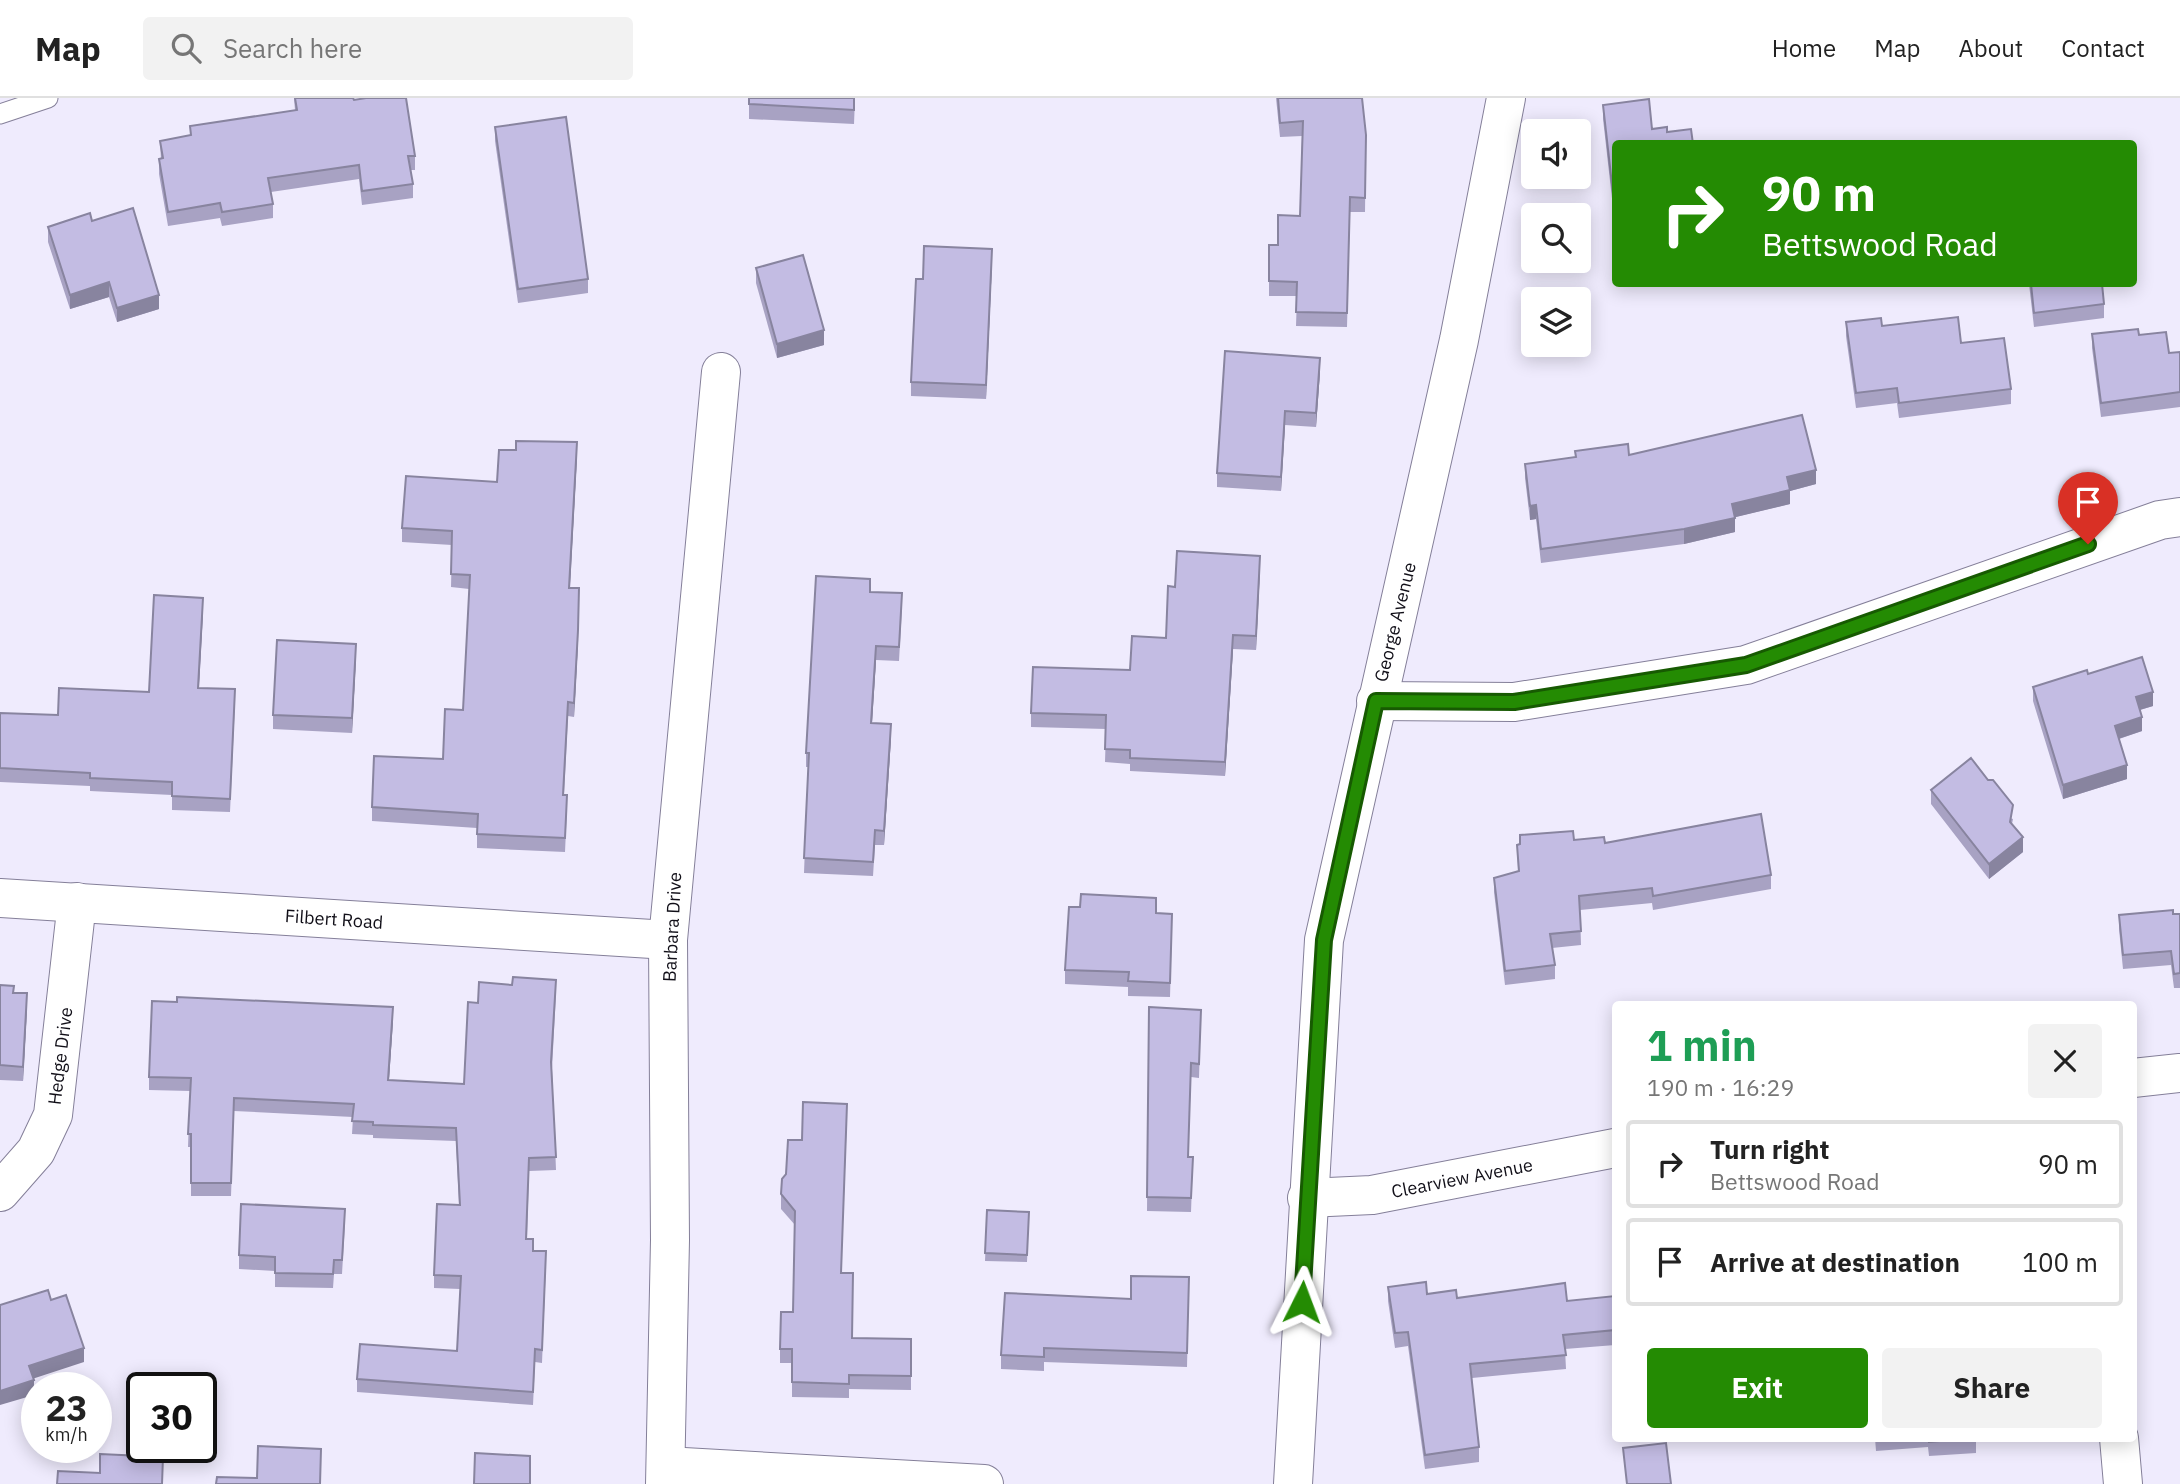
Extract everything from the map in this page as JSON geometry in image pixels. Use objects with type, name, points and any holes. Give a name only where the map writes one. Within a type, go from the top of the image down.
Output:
[{"type":"street","name":"George Avenue","points":[[1293,1484],[1307,1198],[1324,940],[1459,340],[1506,98]]},
{"type":"street","name":"Barbara Drive","points":[[665,1475],[670,1240],[668,940],[721,372]]},
{"type":"street","points":[[1376,701],[1514,702],[1746,665],[2160,520],[2180,517]]},
{"type":"street","name":"Filbert Road","points":[[0,898],[668,940]]},
{"type":"street","name":"Hedge Drive","points":[[0,1192],[36,1151],[52,1115],[77,902]]},
{"type":"street","points":[[2137,1078],[2180,1073]]},
{"type":"street","name":"Clearview Avenue","points":[[1307,1198],[1372,1195],[1612,1149]]},
{"type":"street","points":[[2119,1442],[2123,1484]]},
{"type":"street","points":[[665,1475],[984,1484]]},
{"type":"lane","points":[[0,114],[48,98]]},
{"type":"building","points":[[295,98],[406,98],[415,156],[408,156],[413,184],[362,191],[359,165],[268,178],[273,204],[222,212],[220,203],[168,212],[159,159],[163,158],[160,141],[191,135],[190,126],[297,110]]},
{"type":"building","points":[[749,98],[854,98],[854,110],[749,104]]},
{"type":"building","points":[[1278,98],[1362,98],[1366,135],[1365,198],[1350,197],[1347,313],[1296,312],[1297,282],[1269,281],[1269,245],[1278,245],[1278,215],[1300,216],[1303,121],[1280,123]]},
{"type":"building","points":[[1649,99],[1652,129],[1667,127],[1667,132],[1691,129],[1692,140],[1612,140],[1612,184],[1603,105]]},
{"type":"building","points":[[566,117],[588,279],[518,289],[495,127]]},
{"type":"building","points":[[133,208],[159,295],[117,308],[109,282],[70,295],[48,227],[90,213],[92,221]]},
{"type":"building","points":[[924,246],[992,249],[986,385],[911,382],[916,279],[923,279]]},
{"type":"building","points":[[803,255],[824,330],[777,344],[756,268]]},
{"type":"building","points":[[2031,287],[2102,287],[2104,304],[2034,313]]},
{"type":"building","points":[[1958,317],[1961,343],[2004,338],[2011,389],[1899,403],[1897,388],[1856,393],[1846,322],[1881,318],[1882,326]]},
{"type":"building","points":[[2138,329],[2139,335],[2166,332],[2169,353],[2180,352],[2180,392],[2101,403],[2092,334]]},
{"type":"building","points":[[1225,351],[1320,358],[1316,413],[1285,411],[1281,477],[1217,473]]},
{"type":"building","points":[[1802,415],[1816,470],[1787,477],[1790,490],[1732,504],[1735,518],[1684,529],[1541,549],[1536,505],[1530,506],[1525,464],[1576,457],[1575,451],[1628,444],[1629,455]]},
{"type":"building","points":[[516,441],[577,442],[569,588],[579,588],[578,630],[574,703],[568,702],[563,795],[567,795],[565,838],[477,834],[478,814],[372,807],[374,756],[443,759],[445,709],[463,710],[470,575],[451,574],[452,531],[402,528],[406,476],[497,482],[499,450],[516,450]]},
{"type":"building","points":[[1177,551],[1260,556],[1256,636],[1233,635],[1225,762],[1130,758],[1130,750],[1105,749],[1106,715],[1031,713],[1033,667],[1130,670],[1132,636],[1166,638],[1168,586],[1175,587]]},
{"type":"building","points":[[816,576],[870,579],[870,592],[902,593],[899,647],[876,646],[871,723],[891,724],[884,831],[875,830],[873,862],[804,858],[809,753],[806,753]]},
{"type":"building","points":[[154,595],[203,598],[198,688],[235,689],[230,799],[172,796],[172,782],[90,778],[90,773],[0,768],[0,713],[58,715],[59,688],[149,692]]},
{"type":"building","points":[[277,640],[356,644],[352,718],[273,715]]},
{"type":"building","points":[[2142,657],[2153,692],[2136,697],[2142,717],[2115,726],[2127,765],[2063,785],[2033,687]]},
{"type":"building","points":[[1971,758],[2013,805],[2010,822],[2023,837],[1989,864],[1931,790]]},
{"type":"building","points":[[1761,814],[1771,875],[1653,896],[1652,888],[1579,896],[1581,931],[1550,934],[1555,965],[1505,971],[1494,878],[1519,871],[1517,845],[1520,844],[1520,835],[1573,831],[1574,840],[1604,837],[1605,843]]},
{"type":"building","points":[[1081,894],[1156,898],[1156,913],[1172,914],[1170,983],[1128,981],[1129,972],[1065,970],[1069,907],[1080,907]]},
{"type":"building","points":[[2173,910],[2173,914],[2180,914],[2180,973],[2174,974],[2171,951],[2123,955],[2119,915]]},
{"type":"building","points":[[513,977],[556,980],[551,1062],[556,1157],[529,1158],[526,1239],[533,1239],[533,1251],[546,1251],[542,1350],[535,1349],[533,1392],[357,1379],[360,1344],[457,1351],[461,1276],[434,1275],[437,1204],[460,1205],[456,1128],[373,1125],[373,1122],[352,1121],[354,1104],[234,1098],[231,1183],[191,1183],[191,1134],[188,1134],[191,1078],[149,1077],[152,1001],[177,1002],[177,997],[393,1007],[388,1080],[464,1084],[468,1002],[478,1003],[479,982],[512,985]]},
{"type":"building","points":[[0,985],[14,986],[13,993],[27,993],[23,1067],[0,1065]]},
{"type":"building","points":[[1149,1007],[1201,1010],[1199,1064],[1191,1063],[1188,1157],[1193,1157],[1191,1198],[1147,1197]]},
{"type":"building","points":[[803,1102],[847,1104],[841,1273],[853,1273],[852,1338],[911,1339],[911,1376],[849,1375],[849,1384],[792,1382],[792,1349],[780,1349],[781,1312],[793,1312],[795,1211],[781,1194],[782,1179],[786,1174],[788,1140],[802,1140]]},
{"type":"building","points":[[241,1204],[345,1209],[342,1260],[334,1260],[333,1274],[275,1273],[275,1257],[239,1255]]},
{"type":"building","points":[[987,1210],[1029,1212],[1027,1255],[985,1253]]},
{"type":"building","points":[[1131,1276],[1189,1277],[1187,1353],[1044,1348],[1044,1357],[1001,1355],[1005,1293],[1131,1299]]},
{"type":"building","points":[[1426,1282],[1427,1294],[1456,1290],[1457,1298],[1565,1283],[1567,1301],[1612,1296],[1612,1330],[1563,1335],[1566,1355],[1470,1364],[1479,1447],[1425,1455],[1408,1332],[1395,1333],[1388,1287]]},
{"type":"building","points":[[48,1290],[51,1300],[66,1295],[84,1348],[29,1366],[31,1372],[21,1372],[21,1384],[0,1391],[0,1305]]},
{"type":"building","points":[[1666,1443],[1671,1484],[1627,1484],[1623,1448]]},
{"type":"building","points":[[258,1446],[321,1449],[320,1484],[216,1484],[217,1477],[257,1478]]},
{"type":"building","points":[[475,1453],[530,1456],[530,1484],[474,1484]]},
{"type":"building","points":[[112,1455],[126,1455],[126,1463],[163,1463],[162,1484],[57,1484],[58,1471],[100,1473],[100,1463],[112,1463]]},
{"type":"route","points":[[1302,1302],[1324,940],[1376,701],[1514,702],[1746,665],[2088,544]]}]
